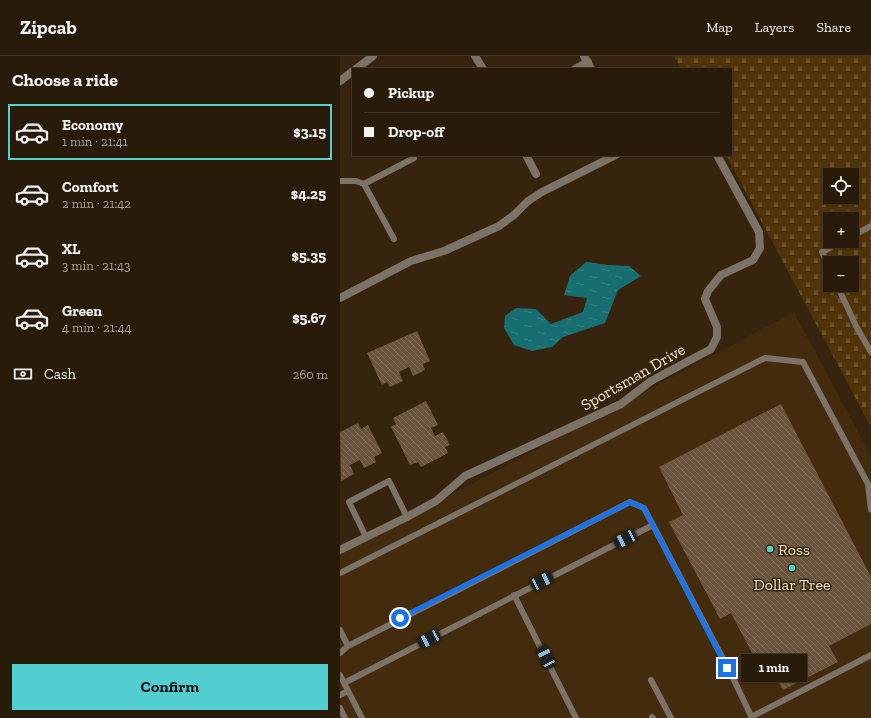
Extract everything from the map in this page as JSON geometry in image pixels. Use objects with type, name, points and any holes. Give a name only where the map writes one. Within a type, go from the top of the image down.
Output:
[{"type":"street","points":[[357,68],[373,56]]},
{"type":"street","points":[[475,56],[482,68]]},
{"type":"street","points":[[576,68],[588,62]]},
{"type":"street","points":[[340,81],[352,72]]},
{"type":"street","points":[[527,156],[536,174]]},
{"type":"street","points":[[340,298],[411,261],[444,251],[499,226],[514,215],[528,201],[542,192],[614,156]]},
{"type":"street","name":"Sportsman Drive","points":[[340,550],[436,501],[465,476],[621,404],[651,381],[711,349],[717,337],[717,327],[705,299],[708,291],[721,276],[753,260],[760,248],[759,232],[718,156]]},
{"type":"lane","points":[[340,182],[356,182],[364,184],[414,158]]},
{"type":"lane","points":[[364,184],[394,240]]},
{"type":"lane","points":[[859,232],[871,226]]},
{"type":"lane","points":[[824,256],[822,252],[829,248]]},
{"type":"lane","points":[[840,292],[856,326],[871,352]]},
{"type":"lane","points":[[340,573],[765,358],[803,362],[868,484],[871,510]]},
{"type":"lane","points":[[366,537],[349,502],[389,481],[407,517]]},
{"type":"lane","points":[[340,653],[348,646],[630,502],[644,508],[733,678],[751,717],[871,655]]},
{"type":"lane","points":[[344,683],[652,525]]},
{"type":"lane","points":[[514,595],[576,718]]},
{"type":"lane","points":[[340,630],[348,646]]},
{"type":"lane","points":[[340,675],[362,718]]},
{"type":"lane","points":[[651,680],[671,718]]},
{"type":"lane","points":[[340,695],[348,691]]},
{"type":"lane","points":[[340,708],[345,718]]},
{"type":"shaded area","points":[[794,312],[871,456],[871,718],[340,718],[340,554]]},
{"type":"green space","points":[[674,56],[871,56],[871,427],[727,156],[732,156],[732,68],[680,68]]},
{"type":"water","points":[[586,262],[629,266],[641,276],[618,290],[605,323],[563,337],[552,347],[532,351],[514,345],[504,328],[505,316],[516,308],[536,309],[551,324],[583,312],[587,298],[564,295],[570,276]]},
{"type":"building","points":[[417,331],[430,361],[423,364],[425,370],[413,376],[409,367],[399,372],[403,381],[390,387],[387,382],[382,385],[367,353]]},
{"type":"building","points":[[426,401],[438,425],[431,428],[435,436],[443,432],[450,445],[445,447],[448,453],[421,467],[418,462],[410,465],[391,427],[396,424],[393,418]]},
{"type":"building","name":"Ross","points":[[781,404],[871,577],[871,624],[829,646],[838,662],[783,690],[773,672],[764,676],[731,613],[720,619],[669,522],[683,515],[659,467]]},
{"type":"building","points":[[358,423],[361,429],[368,425],[382,453],[374,457],[376,462],[364,468],[360,460],[350,465],[354,474],[341,481],[340,432]]},
{"type":"place","name":"Ross","points":[[770,549]]},
{"type":"place","name":"Dollar Tree","points":[[792,568]]},
{"type":"route","points":[[400,618],[630,502],[644,508],[727,668]]}]
